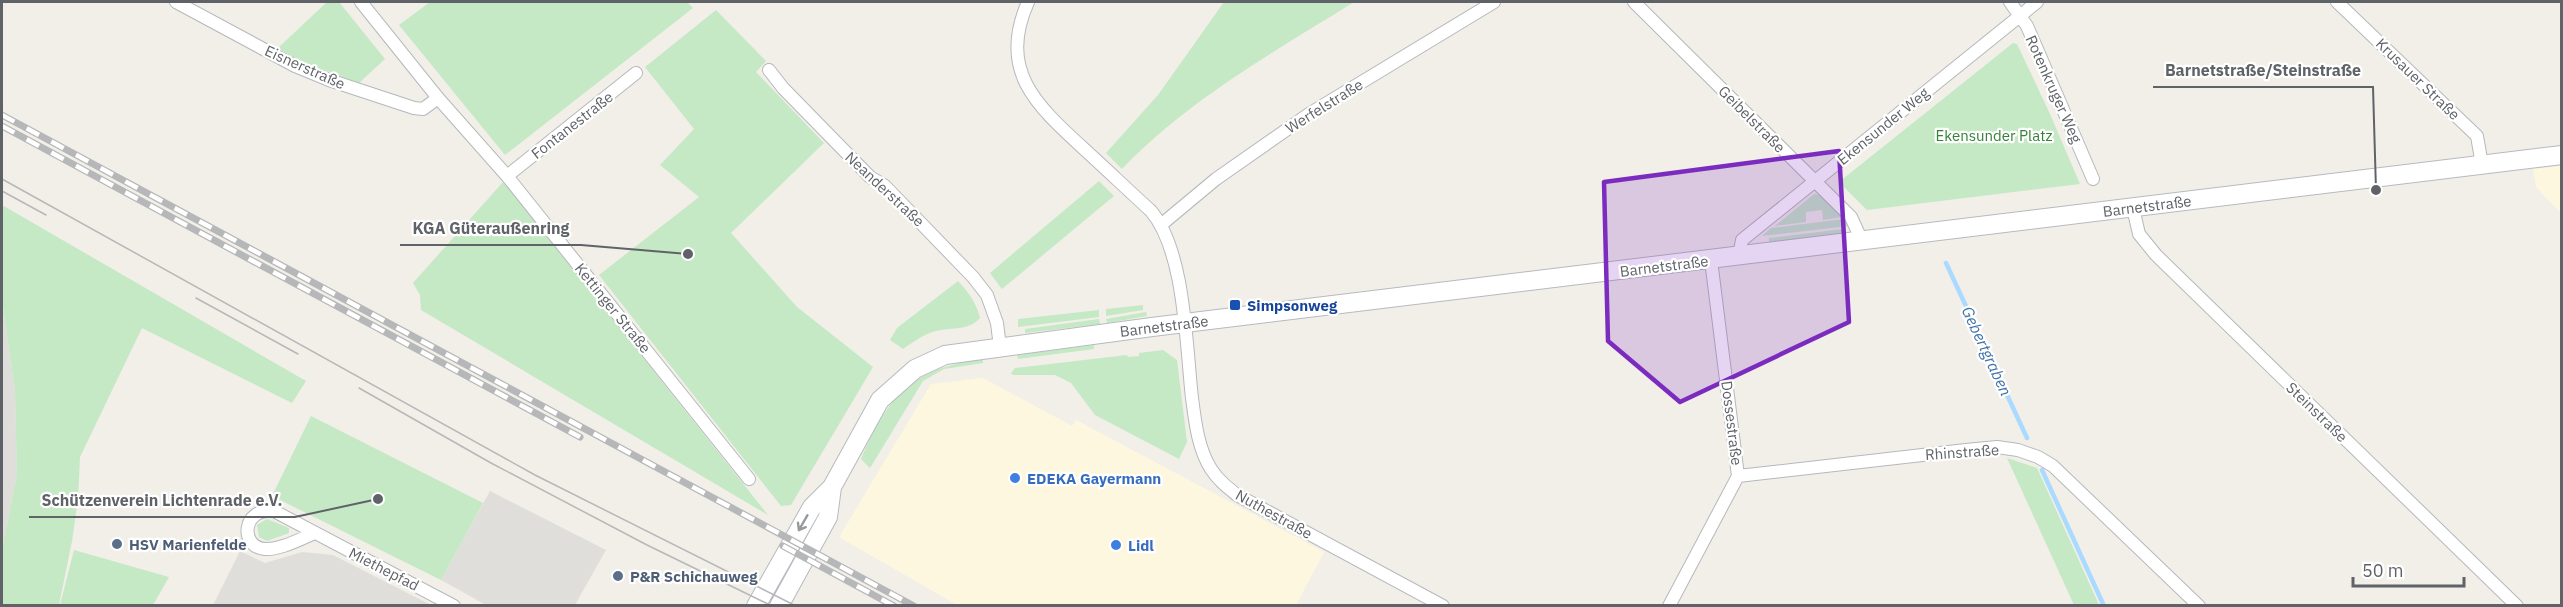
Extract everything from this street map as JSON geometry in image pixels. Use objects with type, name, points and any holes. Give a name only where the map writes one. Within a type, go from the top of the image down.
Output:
[{"type":"street","name":"Eisnerstraße","points":[[176,2],[278,58],[329,80],[414,108],[423,109],[438,98]]},
{"type":"street","name":"Kettinger Straße","points":[[361,2],[438,98],[507,176],[748,479]]},
{"type":"street","points":[[1028,2],[1019,25],[1017,46],[1020,69],[1026,88],[1052,120],[1162,224],[1172,247],[1176,264],[1184,324]]},
{"type":"street","name":"Werfelstraße","points":[[1162,224],[1216,179],[1309,114],[1494,2]]},
{"type":"street","name":"Geibelstraße","points":[[1634,2],[1851,217],[1862,242]]},
{"type":"street","name":"Rotenkruger Weg","points":[[2010,2],[2020,15],[2093,178]]},
{"type":"street","name":"Ekensunder Weg","points":[[1739,256],[1742,240],[2037,2]]},
{"type":"street","name":"Krusauer Straße","points":[[2337,2],[2477,136],[2482,165]]},
{"type":"street","name":"Neanderstraße","points":[[770,70],[783,88],[870,177],[885,186],[973,277],[987,295],[991,305],[1000,347]]},
{"type":"street","name":"Fontanestraße","points":[[507,176],[636,74]]},
{"type":"street","name":"Barnetstraße","points":[[756,606],[812,507],[832,487],[880,400],[904,376],[931,360],[945,355],[2562,155]]},
{"type":"street","name":"Steinstraße","points":[[2133,208],[2139,234],[2156,255],[2517,606]]},
{"type":"street","name":"Dossestraße","points":[[1669,606],[1738,476],[1711,260]]},
{"type":"street","name":"Nuthestraße","points":[[1184,324],[1194,417],[1203,454],[1218,479],[1237,495],[1443,606]]},
{"type":"street","name":"Rhinstraße","points":[[1738,476],[1997,447],[2018,450],[2038,457],[2068,479],[2199,606]]},
{"type":"street","name":"Barnetstraße","points":[[779,606],[828,517],[832,487]]},
{"type":"street","name":"Miethepfad","points":[[315,533],[267,550],[255,546],[247,529],[252,516],[266,510],[274,511],[453,606]]},
{"type":"highlighted area","points":[[1839,151],[1849,322],[1680,402],[1608,341],[1604,182]]},
{"type":"shaded area","points":[[2562,166],[2561,213],[2536,187],[2533,169]]},
{"type":"shaded area","points":[[2,301],[15,391],[17,474],[2,550]]},
{"type":"shaded area","points":[[983,378],[1072,426],[1076,420],[1324,552],[1296,605],[957,605],[839,537],[931,384]]},
{"type":"shaded area","points":[[490,491],[606,550],[575,605],[486,605],[441,580]]},
{"type":"shaded area","points":[[240,551],[265,563],[302,552],[333,555],[431,605],[213,605]]},
{"type":"green space","points":[[327,2],[339,2],[385,59],[359,83],[298,60],[278,48]]},
{"type":"green space","points":[[430,2],[687,2],[693,8],[505,155],[399,25]]},
{"type":"green space","points":[[1224,2],[1354,2],[1203,99],[1148,144],[1122,169],[1106,153],[1158,95]]},
{"type":"green space","points":[[716,10],[766,61],[756,72],[824,143],[731,233],[797,307],[873,367],[791,505],[781,506],[599,275],[699,197],[660,165],[694,129],[645,67]]},
{"type":"green space","name":"Ekensunder Platz","points":[[2013,43],[2017,44],[2080,184],[1867,210],[1839,182]]},
{"type":"green space","points":[[1099,181],[1114,196],[1002,289],[990,273]]},
{"type":"green space","points":[[503,182],[768,515],[421,310],[420,295],[413,283]]},
{"type":"green space","points":[[1814,194],[1820,195],[1842,217],[1823,220],[1822,210],[1806,212],[1806,222],[1775,226]]},
{"type":"green space","points":[[2,205],[306,381],[292,403],[142,328],[80,457],[78,499],[59,605],[2,605],[2,550],[17,474],[15,391],[2,301]]},
{"type":"green space","points":[[1844,219],[1849,226],[1762,236],[1771,228]]},
{"type":"green space","points":[[1843,229],[1843,234],[1769,243],[1769,238]]},
{"type":"green space","points":[[958,281],[969,294],[980,318],[965,327],[932,332],[903,349],[890,340],[897,328]]},
{"type":"green space","points":[[1143,305],[1143,310],[1106,316],[1106,309]]},
{"type":"green space","points":[[1099,310],[1099,317],[1018,327],[1018,319]]},
{"type":"green space","points":[[1146,312],[1147,316],[1107,323],[1106,319]]},
{"type":"green space","points":[[1099,319],[1100,324],[1025,333],[1025,329]]},
{"type":"green space","points":[[1094,345],[1094,349],[1018,359],[1017,355]]},
{"type":"green space","points":[[1163,350],[1177,360],[1187,442],[1179,459],[1095,415],[1071,383],[1055,375],[1013,375],[1011,373],[1015,368],[1127,355],[1128,357],[1139,356],[1139,353]]},
{"type":"green space","points":[[983,359],[983,363],[944,369],[923,381],[870,468],[861,459],[881,418],[906,389],[920,378],[938,370],[958,363]]},
{"type":"green space","points":[[311,416],[483,503],[441,580],[272,496]]},
{"type":"green space","points":[[2007,458],[2037,468],[2099,605],[2074,605]]},
{"type":"green space","points":[[267,519],[289,528],[289,533],[267,541],[259,537],[257,525]]},
{"type":"green space","points":[[74,550],[169,577],[153,605],[60,605]]},
{"type":"waterway","name":"Gebertgraben","points":[[1946,263],[2027,438]]},
{"type":"waterway","name":"Gebertgraben","points":[[2042,470],[2104,606]]},
{"type":"tram line","points":[[2,179],[535,475],[796,606]]},
{"type":"tram line","points":[[2,191],[46,215]]},
{"type":"tram line","points":[[196,298],[298,354]]},
{"type":"tram line","points":[[359,388],[491,463],[647,545],[772,606]]},
{"type":"railway","points":[[2,115],[914,606]]},
{"type":"railway","points":[[2,126],[580,437]]},
{"type":"railway","points":[[783,546],[894,606]]},
{"type":"place","name":"Barnetstraße/Steinstraße","points":[[2376,190]]},
{"type":"place","name":"KGA Güteraußenring","points":[[688,254]]},
{"type":"place","name":"Simpsonweg","points":[[1235,305]]},
{"type":"place","name":"EDEKA Gayermann","points":[[1015,478]]},
{"type":"place","name":"Schützenverein Lichtenrade e.V.","points":[[378,499]]},
{"type":"place","name":"HSV Marienfelde","points":[[117,544]]},
{"type":"place","name":"Lidl","points":[[1116,545]]},
{"type":"place","name":"P&R Schichauweg","points":[[618,576]]}]
